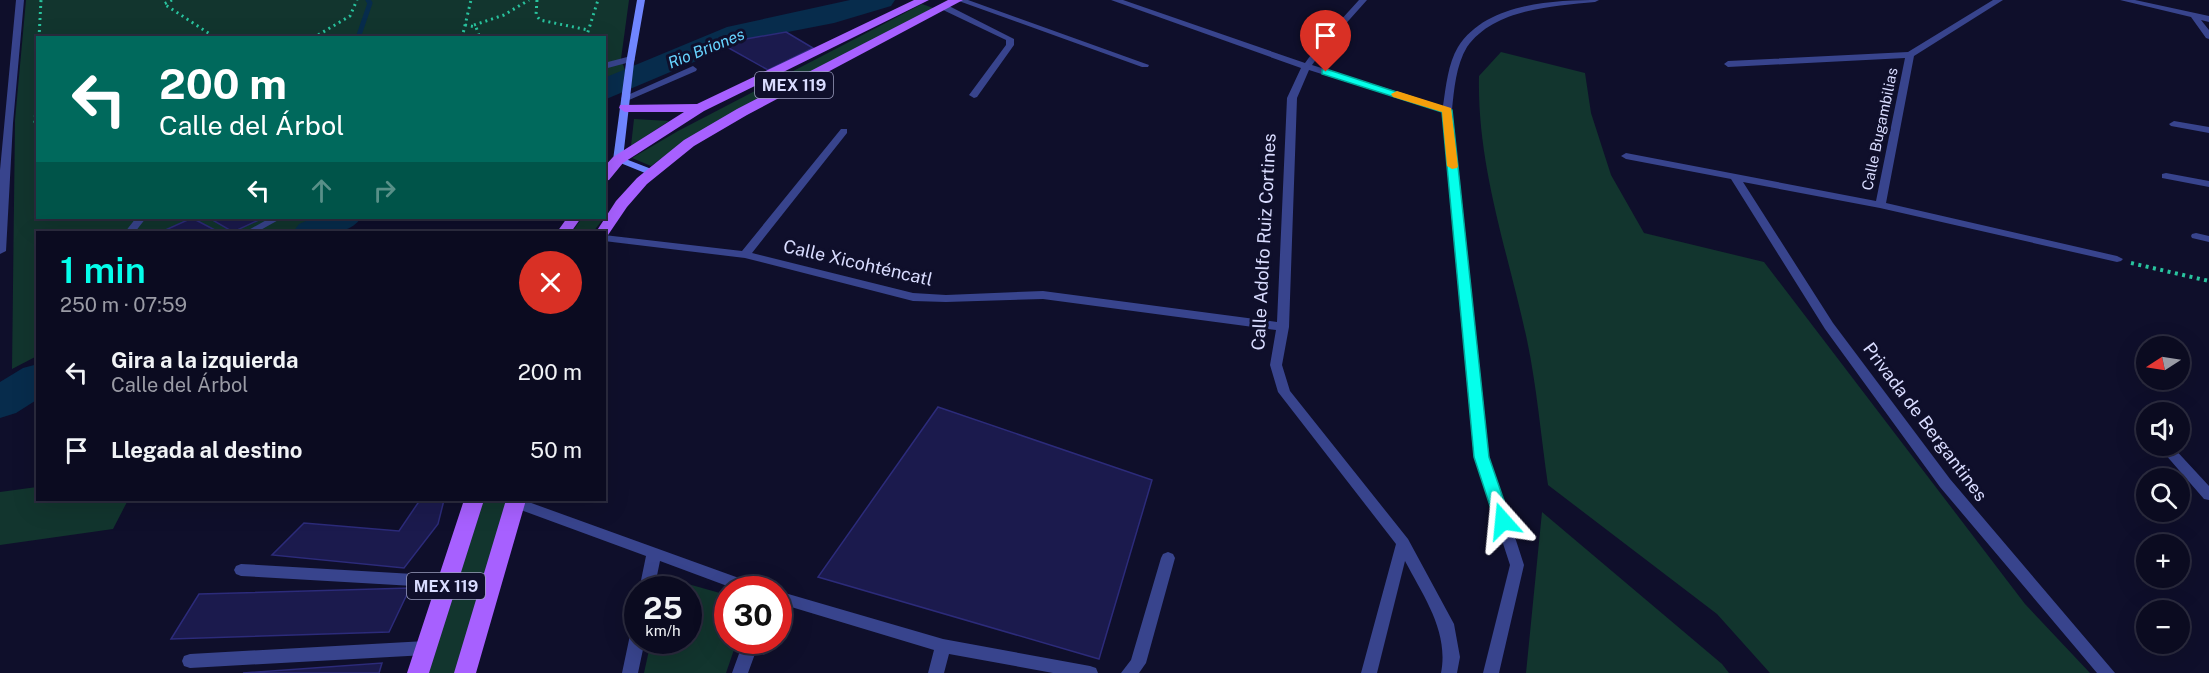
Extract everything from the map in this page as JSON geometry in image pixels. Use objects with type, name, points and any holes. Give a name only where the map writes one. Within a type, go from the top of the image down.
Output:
[{"type":"main road","points":[[641,0],[630,61],[618,160],[650,172]]},
{"type":"main road","name":"MEX 119","points":[[606,175],[618,160],[699,108],[923,0]]},
{"type":"main road","name":"MEX 119","points":[[604,231],[627,196],[650,172],[694,139],[958,0]]},
{"type":"main road","points":[[626,99],[699,108]]},
{"type":"main road","name":"MEX 119","points":[[418,673],[474,501]]},
{"type":"main road","name":"MEX 119","points":[[465,673],[516,501]]},
{"type":"street","points":[[0,251],[20,0]]},
{"type":"street","points":[[958,0],[1145,65]]},
{"type":"street","points":[[1115,0],[1305,66],[1447,110]]},
{"type":"street","name":"Calle Adolfo Ruiz Cortines","points":[[1363,0],[1305,66],[1292,98],[1283,327],[1276,365],[1284,392],[1403,543],[1446,624],[1452,657],[1449,673]]},
{"type":"street","points":[[1491,673],[1517,565],[1482,457],[1447,110],[1454,69],[1464,46],[1482,28],[1505,16],[1555,3],[1595,0]]},
{"type":"street","name":"Calle Bugambilias","points":[[1880,205],[1910,55],[1999,0]]},
{"type":"street","points":[[2124,0],[2209,19]]},
{"type":"street","points":[[944,7],[1010,39],[1010,45],[974,94]]},
{"type":"street","points":[[2194,16],[2209,36]]},
{"type":"street","points":[[1728,64],[1910,55]]},
{"type":"street","points":[[606,66],[630,61]]},
{"type":"street","points":[[626,99],[693,69]]},
{"type":"street","points":[[2174,124],[2209,130]]},
{"type":"street","points":[[745,255],[844,131]]},
{"type":"street","points":[[1626,156],[1880,205],[2117,259]]},
{"type":"street","points":[[2166,176],[2209,184]]},
{"type":"street","name":"Privada de Bergantines","points":[[1735,177],[1829,326],[1945,483],[2107,673]]},
{"type":"street","points":[[131,231],[140,219]]},
{"type":"street","points":[[252,231],[275,219]]},
{"type":"street","points":[[2196,236],[2209,239]]},
{"type":"street","name":"Calle Xicohténcatl","points":[[606,238],[745,255],[913,297],[940,300],[1014,294],[1043,295],[1283,327]]},
{"type":"street","points":[[2174,456],[2209,495]]},
{"type":"street","points":[[516,501],[717,576]]},
{"type":"street","points":[[1369,673],[1403,543]]},
{"type":"street","points":[[649,576],[654,553]]},
{"type":"street","points":[[1129,673],[1138,663],[1168,558]]},
{"type":"street","points":[[240,570],[448,582]]},
{"type":"street","points":[[792,601],[943,646],[1090,673]]},
{"type":"street","points":[[936,673],[943,646]]},
{"type":"street","points":[[190,661],[426,648]]},
{"type":"street","points":[[630,673],[634,654]]},
{"type":"street","points":[[740,673],[747,654]]},
{"type":"path","points":[[39,36],[41,0]]},
{"type":"path","points":[[172,0],[164,4],[213,36]]},
{"type":"path","points":[[316,36],[350,16],[357,0]]},
{"type":"path","points":[[462,36],[471,0]]},
{"type":"path","points":[[465,25],[474,25],[504,15],[529,0]]},
{"type":"path","points":[[537,0],[536,15],[540,20],[588,30]]},
{"type":"path","points":[[586,36],[598,0]]},
{"type":"path","points":[[474,25],[479,36]]},
{"type":"path","points":[[2117,259],[2209,281]]},
{"type":"green space","points":[[26,0],[629,0],[621,59],[625,70],[606,80],[606,36],[36,36],[36,219],[322,219],[295,231],[36,231],[36,357],[12,369],[15,120]]},
{"type":"green space","points":[[922,4],[936,9],[688,139],[651,166],[632,158],[678,131]]},
{"type":"green space","points":[[1501,52],[1585,73],[1591,113],[1611,175],[1644,233],[1764,262],[2025,604],[2090,673],[1770,673],[1717,614],[1548,485],[1530,358],[1495,209],[1483,143],[1479,76]]},
{"type":"green space","points":[[634,119],[669,121],[631,146]]},
{"type":"green space","points":[[581,219],[603,219],[594,231],[573,231]]},
{"type":"green space","points":[[36,487],[36,501],[127,501],[113,529],[0,545],[0,492]]},
{"type":"green space","points":[[482,501],[512,501],[457,673],[427,673]]},
{"type":"green space","points":[[1542,512],[1722,664],[1729,673],[1526,673]]},
{"type":"green space","points":[[702,588],[714,591],[714,654],[733,654],[726,673],[644,673],[648,654],[702,654]]},
{"type":"building","points":[[786,32],[813,48],[768,70],[727,47],[746,39]]},
{"type":"building","points":[[190,219],[213,229],[208,231],[163,231]]},
{"type":"building","points":[[211,219],[261,219],[235,231]]},
{"type":"building","points":[[938,407],[1152,480],[1099,659],[818,577]]},
{"type":"building","points":[[419,501],[444,501],[438,524],[404,568],[272,555],[304,523],[399,531]]},
{"type":"building","points":[[410,588],[389,632],[171,639],[199,594]]},
{"type":"building","points":[[382,663],[379,673],[243,673]]},
{"type":"waterway","points":[[359,36],[370,3],[368,0]]},
{"type":"waterway","name":"Rio Briones","points":[[606,89],[738,33],[834,14],[881,0]]},
{"type":"waterway","name":"Rio Briones","points":[[314,231],[340,219]]},
{"type":"waterway","name":"Rio Briones","points":[[0,402],[36,380]]},
{"type":"slow traffic","points":[[1397,94],[1447,110],[1452,166]]},
{"type":"route","points":[[1326,72],[1447,110],[1482,457],[1503,521]]}]
